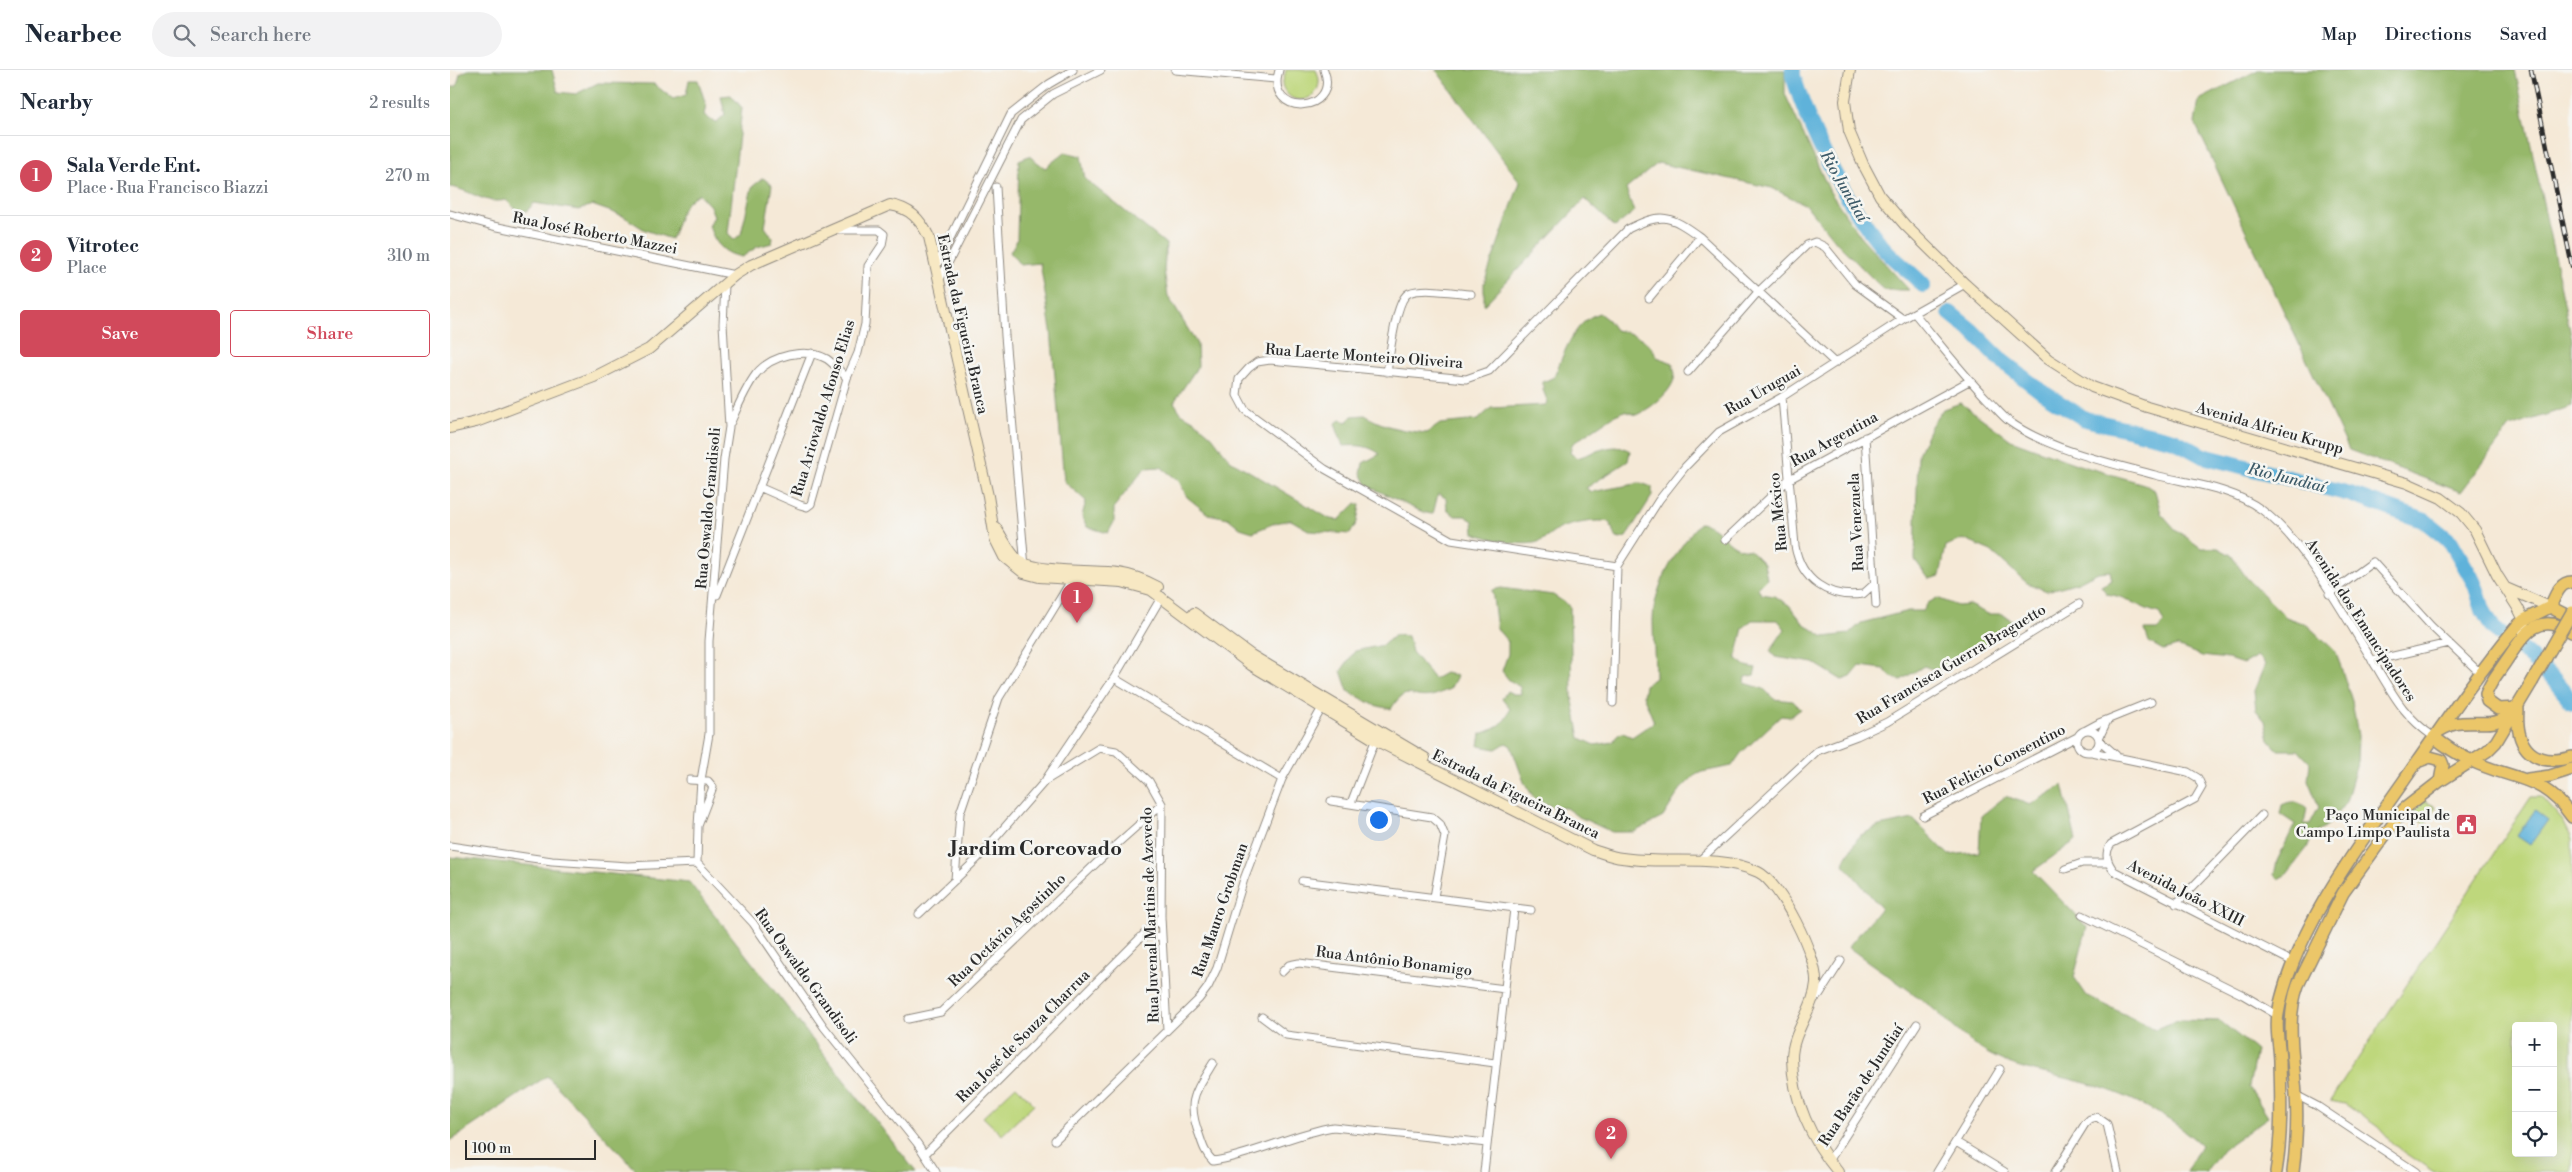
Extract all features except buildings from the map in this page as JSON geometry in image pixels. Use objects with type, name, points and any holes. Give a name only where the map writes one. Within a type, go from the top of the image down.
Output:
[{"type":"main road","name":"Avenida Alfrieu Krupp","points":[[1850,70],[1844,101],[1849,131],[1862,164],[1880,196],[1905,225],[1965,284],[2048,358],[2092,387],[2182,418],[2407,483],[2441,498],[2461,512],[2475,530],[2506,588],[2522,629]]},
{"type":"main road","name":"Estrada da Figueira Branca","points":[[450,428],[476,422],[594,377],[649,349],[724,284],[751,265],[890,205],[898,206],[914,214],[924,226],[929,237],[995,539],[1004,557],[1039,577],[1136,584],[1162,596],[1251,665],[1454,780],[1593,850],[1622,858],[1700,860],[1758,872],[1771,882],[1781,896],[1813,963],[1816,982],[1812,1000],[1794,1046],[1792,1056],[1793,1078],[1808,1127],[1838,1172]]},
{"type":"main road","points":[[1025,568],[1119,573],[1143,579],[1165,590],[1251,655],[1323,705]]},
{"type":"main road","points":[[2276,1172],[2281,1147],[2277,1016],[2293,962],[2332,887],[2479,672],[2497,651],[2550,607],[2558,591],[2569,581],[2572,582]]},
{"type":"main road","points":[[2506,588],[2572,618]]},
{"type":"main road","points":[[2293,1172],[2297,1144],[2296,1095],[2292,1060],[2292,1001],[2343,893],[2404,810],[2440,781],[2487,751],[2496,742],[2518,708],[2572,612]]},
{"type":"main road","points":[[2518,708],[2498,709],[2487,701],[2486,694],[2488,687],[2505,662],[2522,629],[2542,624],[2552,624],[2572,632]]},
{"type":"main road","points":[[2436,734],[2460,722],[2482,725],[2501,721],[2518,708]]},
{"type":"main road","points":[[2518,708],[2517,720],[2521,740],[2526,749],[2543,760],[2559,760],[2572,757]]},
{"type":"main road","points":[[2436,734],[2471,761],[2528,779],[2549,790],[2563,803],[2572,817]]},
{"type":"main road","points":[[2417,762],[2430,756],[2441,760],[2440,781]]},
{"type":"main road","points":[[2528,779],[2543,760]]},
{"type":"main road","points":[[2528,779],[2550,776],[2572,769]]},
{"type":"main road","points":[[2280,1088],[2296,1095]]},
{"type":"street","points":[[935,269],[1007,121],[1019,106],[1049,84],[1073,70]]},
{"type":"street","points":[[939,281],[1021,120],[1053,94],[1101,70]]},
{"type":"street","points":[[1176,70],[1276,79]]},
{"type":"street","points":[[1279,70],[1276,79],[1280,94],[1285,100],[1300,106],[1315,102],[1325,91],[1327,83],[1324,70]]},
{"type":"street","points":[[1049,84],[1053,94]]},
{"type":"street","points":[[996,188],[1005,336],[1025,568]]},
{"type":"street","name":"Rua José Roberto Mazzei","points":[[450,214],[493,226],[735,275]]},
{"type":"street","name":"Rua Laerte Monteiro Oliveira","points":[[1617,566],[1451,540],[1325,468],[1245,410],[1237,395],[1239,379],[1257,362],[1270,360],[1466,379],[1489,371],[1628,229],[1646,219],[1661,216],[1675,221],[1700,237],[1835,363]]},
{"type":"street","name":"Rua Ariovaldo Afonso Elias","points":[[759,488],[800,505],[807,507],[811,504],[847,378],[858,353],[866,324],[868,266],[882,245],[884,234],[879,230],[831,230]]},
{"type":"street","points":[[1649,298],[1700,237]]},
{"type":"street","points":[[1688,372],[1758,292],[1807,244],[1816,242],[1825,247],[1855,284],[1903,319]]},
{"type":"street","name":"Rua Oswaldo Grandisoli","points":[[698,826],[701,780],[709,734],[709,641],[714,603],[724,459],[730,427],[723,324],[724,284]]},
{"type":"street","name":"Rua Uruguai","points":[[1617,566],[1659,500],[1685,467],[1718,432],[1782,397],[1903,319],[1915,314],[1965,284]]},
{"type":"street","points":[[1388,372],[1400,304],[1407,294],[1416,291],[1471,294]]},
{"type":"street","name":"Avenida dos Emancipadores","points":[[1915,314],[1969,381],[2009,421],[2031,434],[2070,450],[2155,475],[2207,486],[2238,496],[2262,510],[2284,530],[2305,555],[2406,714],[2436,734]]},
{"type":"street","points":[[730,427],[742,396],[765,364],[780,358],[812,353],[827,359],[847,378]]},
{"type":"street","points":[[714,603],[812,353]]},
{"type":"street","name":"Rua Argentina","points":[[1725,540],[1788,480],[1969,381]]},
{"type":"street","name":"Rua México","points":[[1782,397],[1788,480],[1797,558],[1814,584],[1833,594],[1863,594],[1874,584]]},
{"type":"street","name":"Rua Venezuela","points":[[1866,437],[1876,605]]},
{"type":"street","points":[[2329,594],[2373,562],[2431,626],[2479,672]]},
{"type":"street","points":[[1613,703],[1617,566]]},
{"type":"street","points":[[955,880],[960,813],[999,698],[1072,579]]},
{"type":"street","points":[[1044,781],[1114,678],[1162,596]]},
{"type":"street","name":"Rua Francisca Guerra Braguetto","points":[[1700,860],[1817,750],[1857,736],[1887,722],[2079,604]]},
{"type":"street","points":[[2372,661],[2449,643]]},
{"type":"street","points":[[1114,678],[1282,779]]},
{"type":"street","name":"Rua Felicio Consentino","points":[[2086,730],[2151,702]]},
{"type":"street","name":"Rua Mauro Grobman","points":[[1055,1140],[1208,987],[1219,960],[1244,879],[1282,779],[1323,705]]},
{"type":"street","points":[[2099,739],[2094,732],[2086,730],[2078,737],[2080,749],[2092,752],[2098,745],[2107,720]]},
{"type":"street","points":[[1351,803],[1377,736]]},
{"type":"street","name":"Rua Felicio Consentino","points":[[1923,816],[2078,737]]},
{"type":"street","name":"Avenida João XXIII","points":[[2099,739],[2119,756]]},
{"type":"street","name":"Rua Juvenal Martins de Azevedo","points":[[919,914],[978,859],[1044,781],[1099,748],[1108,748],[1116,751],[1149,781],[1162,804],[1161,917],[1167,1030]]},
{"type":"street","name":"Avenida João XXIII","points":[[2092,752],[2119,756],[2188,772],[2198,778],[2202,787],[2195,799],[2111,844],[2107,849],[2108,863],[2120,876],[2293,962]]},
{"type":"street","points":[[450,846],[561,862],[628,866],[697,863],[698,826],[713,787],[708,781],[690,780]]},
{"type":"street","points":[[1331,801],[1432,817],[1440,824],[1446,836],[1434,897]]},
{"type":"street","name":"Rua Octávio Agostinho","points":[[908,1019],[941,1012],[1109,851],[1162,804]]},
{"type":"street","points":[[2176,904],[2262,815]]},
{"type":"street","name":"Rua Oswaldo Grandisoli","points":[[697,863],[753,924],[824,1027],[925,1154],[936,1172]]},
{"type":"street","points":[[2065,869],[2082,863],[2108,863]]},
{"type":"street","points":[[1302,881],[1531,910]]},
{"type":"street","points":[[1484,1172],[1514,909]]},
{"type":"street","points":[[2082,915],[2243,995],[2277,1016]]},
{"type":"street","name":"Rua José de Souza Charrua","points":[[925,1154],[1161,917]]},
{"type":"street","points":[[1140,937],[1162,936]]},
{"type":"street","points":[[1812,1000],[1822,991],[1841,961]]},
{"type":"street","name":"Rua Antônio Bonamigo","points":[[1282,972],[1289,965],[1299,963],[1505,989]]},
{"type":"street","points":[[1262,1017],[1286,1035],[1496,1063]]},
{"type":"street","name":"Rua Barão de Jundiaí","points":[[1829,1161],[1917,1024]]},
{"type":"street","points":[[1213,1063],[1193,1099],[1192,1115],[1206,1154],[1212,1161],[1229,1158],[1317,1130],[1333,1127],[1487,1143]]},
{"type":"street","points":[[1937,1172],[2000,1069]]},
{"type":"street","points":[[2296,1095],[2317,1106],[2416,1172]]},
{"type":"street","points":[[2055,1172],[2085,1124],[2090,1119],[2097,1117],[2107,1124],[2118,1172]]},
{"type":"street","points":[[1956,1142],[2005,1172]]},
{"type":"green space","points":[[468,70],[552,70],[558,92],[576,94],[598,83],[654,84],[673,99],[686,95],[689,80],[698,80],[706,105],[704,115],[715,123],[725,115],[721,96],[731,95],[742,108],[728,233],[734,240],[741,234],[752,187],[763,178],[772,185],[765,227],[773,238],[772,243],[757,247],[742,257],[725,251],[717,243],[709,226],[714,216],[710,206],[699,194],[684,207],[671,239],[645,230],[623,216],[592,205],[579,210],[534,203],[527,211],[516,210],[506,200],[484,199],[450,187],[450,88],[457,86],[460,74]]},
{"type":"green space","points":[[1286,70],[1316,70],[1319,79],[1318,87],[1314,94],[1301,100],[1294,99],[1287,94],[1282,85]]},
{"type":"green space","points":[[1436,70],[1785,70],[1785,94],[1830,192],[1861,237],[1909,290],[1884,290],[1838,244],[1806,205],[1772,188],[1658,163],[1626,189],[1634,212],[1615,227],[1585,199],[1484,305],[1484,283],[1520,182]]},
{"type":"green space","points":[[2258,70],[2515,70],[2572,340],[2572,406],[2510,427],[2461,492],[2349,450],[2195,123],[2199,100]]},
{"type":"green space","points":[[1065,152],[1081,156],[1085,179],[1166,244],[1164,270],[1168,296],[1197,344],[1198,366],[1174,402],[1181,413],[1195,421],[1212,436],[1230,460],[1330,519],[1339,520],[1356,503],[1360,505],[1357,522],[1350,534],[1310,531],[1291,520],[1275,523],[1253,532],[1240,528],[1228,518],[1208,514],[1187,497],[1179,481],[1161,467],[1145,468],[1114,507],[1114,522],[1108,533],[1087,527],[1082,516],[1086,501],[1064,481],[1051,330],[1040,263],[1020,265],[1010,252],[1017,240],[1019,160],[1029,156],[1045,168]]},
{"type":"green space","points":[[1599,313],[1608,320],[1615,330],[1640,338],[1649,345],[1657,357],[1673,363],[1675,374],[1670,388],[1648,409],[1636,415],[1625,411],[1615,415],[1572,444],[1570,453],[1577,458],[1617,447],[1630,451],[1628,461],[1586,488],[1591,492],[1641,483],[1652,487],[1652,496],[1626,537],[1620,539],[1615,537],[1610,522],[1592,521],[1561,528],[1534,543],[1520,544],[1488,538],[1474,533],[1473,521],[1465,516],[1455,516],[1447,509],[1446,498],[1438,494],[1433,514],[1419,510],[1368,487],[1361,473],[1363,463],[1380,454],[1362,446],[1343,446],[1335,424],[1340,420],[1347,422],[1352,416],[1365,415],[1379,423],[1394,428],[1427,433],[1440,424],[1478,420],[1491,408],[1546,405],[1547,400],[1543,390],[1543,382],[1554,377],[1570,340],[1576,331],[1590,317]]},
{"type":"green space","points":[[1961,403],[2011,440],[2079,465],[2144,484],[2155,491],[2161,513],[2175,529],[2201,548],[2218,548],[2231,555],[2246,577],[2286,617],[2307,625],[2336,652],[2352,701],[2358,736],[2357,763],[2346,802],[2329,824],[2312,836],[2307,848],[2287,874],[2278,879],[2274,875],[2277,861],[2295,824],[2280,814],[2282,805],[2295,802],[2307,808],[2304,824],[2310,824],[2319,807],[2308,780],[2310,763],[2298,750],[2278,750],[2269,740],[2265,721],[2256,710],[2254,691],[2265,664],[2257,656],[2243,664],[2228,659],[2202,656],[2177,646],[2163,650],[2149,642],[2145,630],[2157,630],[2165,622],[2159,613],[2121,597],[2107,594],[2101,586],[2112,580],[2110,571],[2098,572],[2078,582],[2047,591],[2027,583],[1991,551],[1963,539],[1946,546],[1940,576],[1929,579],[1915,560],[1918,454],[1931,426],[1943,409]]},
{"type":"green space","points":[[1699,523],[1713,528],[1734,546],[1750,550],[1764,564],[1767,579],[1758,588],[1761,594],[1774,596],[1789,605],[1803,623],[1824,637],[1849,634],[1861,623],[1908,611],[1923,611],[1928,603],[1937,598],[1958,606],[1969,605],[1988,614],[2002,614],[2013,621],[2006,634],[1955,663],[1936,671],[1924,666],[1901,680],[1891,677],[1884,669],[1860,666],[1851,677],[1842,680],[1814,663],[1775,657],[1770,651],[1785,629],[1778,620],[1752,620],[1743,628],[1736,658],[1746,666],[1756,668],[1754,675],[1746,677],[1745,683],[1764,689],[1774,699],[1793,701],[1801,709],[1790,717],[1781,716],[1741,753],[1732,766],[1697,773],[1680,790],[1663,817],[1634,832],[1612,832],[1577,816],[1566,808],[1553,807],[1534,798],[1524,782],[1511,746],[1506,743],[1496,749],[1479,746],[1481,734],[1499,726],[1508,714],[1510,709],[1502,699],[1507,691],[1513,694],[1521,694],[1520,687],[1509,680],[1502,671],[1508,654],[1508,642],[1497,629],[1492,590],[1501,588],[1553,595],[1570,606],[1572,696],[1580,738],[1595,745],[1613,742],[1618,734],[1623,733],[1632,737],[1654,722],[1643,695],[1645,685],[1655,678],[1653,620],[1658,593],[1675,556]]},
{"type":"green space","points":[[1395,635],[1408,636],[1412,652],[1434,679],[1445,673],[1457,676],[1450,689],[1436,695],[1424,697],[1405,695],[1396,701],[1391,709],[1374,705],[1348,691],[1341,671],[1355,651],[1383,645]]},
{"type":"green space","points":[[2063,785],[2076,840],[2033,871],[2087,927],[2074,977],[2087,996],[2155,1029],[2180,1020],[2220,1021],[2256,1050],[2249,1087],[2268,1117],[2223,1149],[2206,1172],[2186,1172],[2201,1145],[2177,1125],[2122,1095],[2079,1081],[2025,1069],[1987,1053],[1971,1042],[1933,1008],[1848,947],[1881,908],[1843,863],[1859,836],[1879,826],[1913,819],[1949,855],[1979,852],[1981,816],[2006,796],[2030,805]]},
{"type":"green space","points":[[2531,797],[2542,797],[2563,821],[2572,839],[2572,1172],[2434,1172],[2394,1145],[2378,1127],[2345,1104],[2330,1101]]},
{"type":"green space","points":[[2425,801],[2436,807],[2425,824],[2410,815]]},
{"type":"green space","points":[[450,857],[689,882],[916,1172],[638,1172],[547,1076],[450,1141]]},
{"type":"green space","points":[[1016,1086],[1034,1104],[1002,1135],[983,1117]]},
{"type":"water","points":[[2535,810],[2548,820],[2530,845],[2517,836]]},
{"type":"waterway","name":"Rio Jundiaí","points":[[1793,70],[1800,98],[1809,120],[1841,186],[1867,227],[1886,250],[1923,285]]},
{"type":"waterway","name":"Rio Jundiaí","points":[[1950,313],[1971,330],[2002,361],[2042,392],[2085,419],[2174,440],[2203,456],[2350,494],[2425,521],[2451,542],[2475,584],[2483,610],[2493,628],[2523,651],[2552,678],[2572,702]]},
{"type":"railway","points":[[2531,70],[2572,266]]},
{"type":"place","name":"Sala Verde Ent.","points":[[1077,623]]},
{"type":"place","name":"Paço Municipal de Campo Limpo Paulista","points":[[2466,824]]},
{"type":"place","name":"Vitrotec","points":[[1611,1159]]},
{"type":"district","name":"Jardim Corcovado","points":[[1036,848]]}]
